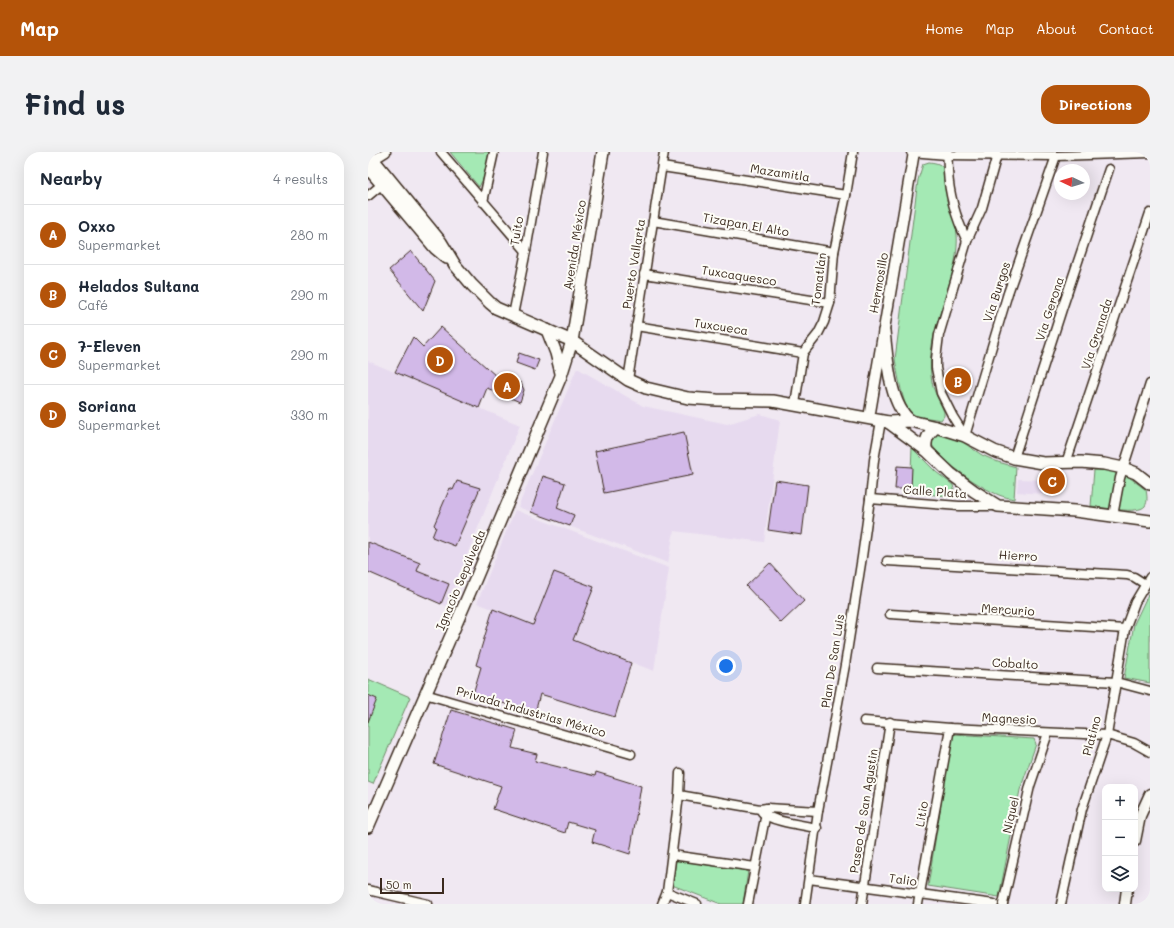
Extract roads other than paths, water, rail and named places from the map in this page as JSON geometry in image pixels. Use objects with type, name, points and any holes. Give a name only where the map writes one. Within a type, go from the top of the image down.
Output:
[{"type":"main road","name":"Avenida México","points":[[572,342],[603,152]]},
{"type":"main road","points":[[369,161],[441,242],[455,265],[472,285],[496,308],[572,342],[628,380],[646,388],[688,398],[773,401],[885,422],[911,421],[965,436],[994,451],[1014,458],[1043,463],[1104,464],[1123,468],[1136,474],[1150,484]]},
{"type":"main road","points":[[547,330],[556,353],[561,376]]},
{"type":"main road","points":[[884,331],[895,395],[901,410],[911,421]]},
{"type":"main road","name":"Ignacio Sepúlveda","points":[[368,827],[465,604],[561,376],[572,342]]},
{"type":"main road","points":[[885,422],[926,450],[951,474],[998,506],[1074,511],[1150,521]]},
{"type":"main road","points":[[926,450],[925,441],[928,434],[936,427]]},
{"type":"street","points":[[369,161],[386,152]]},
{"type":"street","points":[[441,152],[526,251]]},
{"type":"street","points":[[484,202],[494,152]]},
{"type":"street","name":"Tuito","points":[[513,315],[526,251],[543,152]]},
{"type":"street","name":"Puerto Vallarta","points":[[628,380],[664,152]]},
{"type":"street","name":"Tomatlán","points":[[795,404],[803,353],[818,334],[824,322],[830,302],[834,252],[853,152]]},
{"type":"street","points":[[913,152],[1056,156],[1150,153]]},
{"type":"street","name":"Hermosillo","points":[[869,418],[913,152]]},
{"type":"street","points":[[948,154],[951,198],[957,220],[967,241]]},
{"type":"street","points":[[965,436],[953,417],[941,393],[936,368],[936,359],[939,335],[967,241],[982,208],[997,155]]},
{"type":"street","name":"Vía Burgos","points":[[965,436],[1008,293],[1056,156]]},
{"type":"street","name":"Mazamitla","points":[[662,167],[846,195]]},
{"type":"street","name":"Vía Gerona","points":[[1014,458],[1109,169]]},
{"type":"street","points":[[368,196],[386,181]]},
{"type":"street","name":"Vía Granada","points":[[1066,463],[1150,212]]},
{"type":"street","name":"Tizapan El Alto","points":[[653,221],[834,252]]},
{"type":"street","name":"Tuxcaquesco","points":[[644,274],[830,302]]},
{"type":"street","name":"Tuxcueca","points":[[636,326],[803,353]]},
{"type":"street","points":[[1112,516],[1123,468],[1150,384]]},
{"type":"street","name":"Plan De San Luis","points":[[805,904],[817,828],[818,810],[843,673],[870,499],[874,460],[885,422]]},
{"type":"street","name":"Calle Plata","points":[[870,499],[959,506],[998,506]]},
{"type":"street","name":"Hierro","points":[[887,561],[1126,574],[1148,581]]},
{"type":"street","name":"Platino","points":[[1061,904],[1082,809],[1108,735],[1125,629],[1135,602],[1148,581]]},
{"type":"street","name":"Mercurio","points":[[890,614],[1125,629]]},
{"type":"street","name":"Cobalto","points":[[876,668],[1116,682],[1150,691]]},
{"type":"street","name":"Privada Industrias México","points":[[425,694],[631,754]]},
{"type":"street","name":"Magnesio","points":[[864,721],[950,728],[1108,735],[1134,743],[1150,752]]},
{"type":"street","name":"Paseo de San Agustin","points":[[862,904],[890,722]]},
{"type":"street","name":"Litio","points":[[918,904],[950,728]]},
{"type":"street","name":"Níquel","points":[[1003,904],[1030,786],[1048,733]]},
{"type":"street","points":[[662,904],[667,892],[680,795],[680,773]]},
{"type":"street","points":[[1138,826],[1140,816],[1150,794]]},
{"type":"street","points":[[680,795],[764,811],[817,828]]},
{"type":"street","points":[[764,811],[818,810]]},
{"type":"street","points":[[748,904],[764,811]]},
{"type":"street","points":[[672,855],[755,867]]},
{"type":"street","name":"Talio","points":[[809,879],[974,903],[994,904]]},
{"type":"street","points":[[368,890],[428,904]]},
{"type":"street","points":[[667,892],[697,904]]},
{"type":"street","points":[[1125,904],[1127,892]]},
{"type":"place","name":"Soriana","points":[[440,360]]},
{"type":"place","name":"Helados Sultana","points":[[958,381]]},
{"type":"place","name":"Oxxo","points":[[507,386]]},
{"type":"place","name":"7-Eleven","points":[[1052,481]]}]
